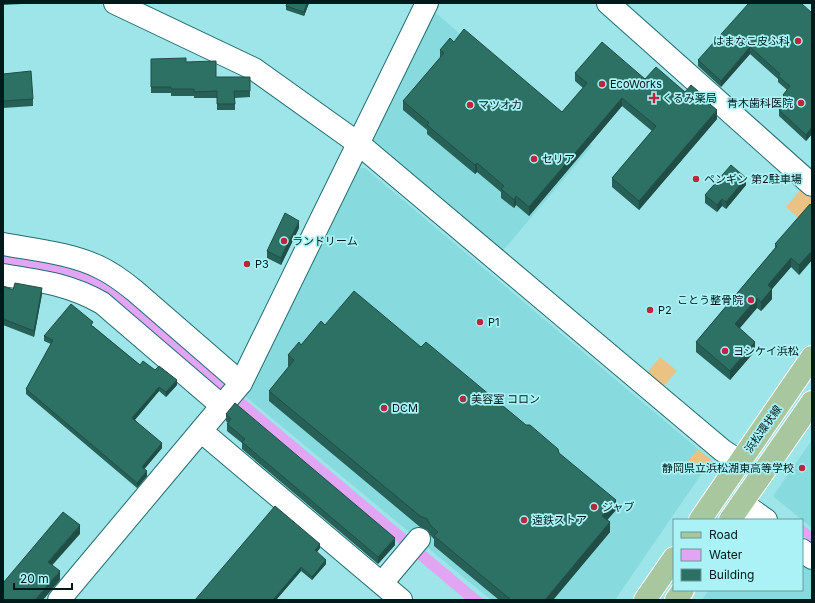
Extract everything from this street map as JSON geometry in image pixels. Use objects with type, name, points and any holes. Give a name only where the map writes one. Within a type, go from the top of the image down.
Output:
[{"type":"main road","name":"浜松環状線","points":[[701,519],[812,358]]},
{"type":"main road","points":[[736,512],[812,402]]},
{"type":"main road","points":[[645,600],[673,559]]},
{"type":"main road","points":[[676,600],[682,591]]},
{"type":"street","points":[[115,3],[254,69],[359,144],[722,450],[740,462]]},
{"type":"street","points":[[59,600],[241,383],[359,144],[426,3]]},
{"type":"street","points":[[608,3],[812,185]]},
{"type":"street","points":[[3,244],[78,259],[99,267],[119,278],[241,383]]},
{"type":"street","points":[[3,274],[69,287],[102,303],[222,406]]},
{"type":"street","points":[[201,431],[402,600]]},
{"type":"street","points":[[736,512],[762,519]]},
{"type":"street","points":[[382,583],[415,545]]},
{"type":"street","points":[[803,551],[812,558]]},
{"type":"shaded area","points":[[431,9],[592,146],[501,253],[372,144],[371,136]]},
{"type":"shaded area","points":[[365,168],[711,460],[615,600],[491,600],[244,395],[355,169]]},
{"type":"shaded area","points":[[801,189],[812,199],[812,209],[802,221],[786,207]]},
{"type":"shaded area","points":[[660,357],[677,371],[662,388],[646,374]]},
{"type":"shaded area","name":"静岡県立浜松湖東高等学校","points":[[812,440],[812,528],[803,519],[773,496]]},
{"type":"shaded area","points":[[698,449],[711,460],[701,475],[687,462]]},
{"type":"shaded area","points":[[803,560],[812,568],[812,600],[702,600],[708,591],[803,591]]},
{"type":"water","points":[[3,254],[75,268],[95,276],[113,286],[228,385],[221,393],[122,308],[3,266]]},
{"type":"water","points":[[241,396],[484,600],[466,600],[234,405]]},
{"type":"water","points":[[803,525],[812,532],[812,543],[803,536]]},
{"type":"building","points":[[287,3],[307,3],[304,12],[286,6]]},
{"type":"building","points":[[749,3],[801,3],[812,13],[812,127],[806,135],[779,110],[788,100],[783,95],[790,86],[778,76],[780,74],[750,47],[721,81],[698,60]]},
{"type":"building","points":[[464,29],[562,112],[587,83],[575,73],[602,42],[645,79],[656,67],[685,92],[691,85],[717,110],[639,201],[612,178],[656,126],[622,98],[529,207],[516,196],[514,200],[501,189],[504,186],[477,163],[475,165],[427,125],[429,123],[403,101],[444,53],[440,50],[450,38],[454,42]]},
{"type":"building","points":[[186,58],[186,62],[216,61],[216,77],[250,77],[250,91],[234,91],[235,104],[217,104],[217,91],[194,92],[194,89],[151,87],[151,59]]},
{"type":"building","points":[[31,71],[33,99],[3,101],[3,74]]},
{"type":"building","points":[[731,165],[746,178],[726,202],[722,199],[717,205],[705,195]]},
{"type":"building","points":[[810,204],[812,206],[812,251],[799,265],[791,258],[768,285],[772,289],[761,302],[757,298],[735,324],[755,342],[730,371],[696,342],[777,246],[775,244]]},
{"type":"building","name":"ランドリーム","points":[[285,213],[299,221],[281,258],[267,251]]},
{"type":"building","points":[[15,283],[42,288],[34,331],[3,319],[3,286],[13,290]]},
{"type":"building","points":[[354,291],[421,347],[426,342],[526,425],[530,425],[558,449],[559,453],[616,500],[602,516],[610,522],[545,600],[511,600],[434,536],[438,532],[431,526],[427,519],[420,516],[269,391],[294,360],[288,355],[299,342],[301,345],[321,321],[325,325]]},
{"type":"building","points":[[71,304],[93,322],[91,325],[140,365],[143,361],[155,370],[159,366],[177,380],[166,392],[159,387],[132,418],[162,443],[142,467],[147,471],[137,483],[26,389],[53,340],[44,336]]},
{"type":"building","points":[[235,403],[395,538],[378,557],[242,442],[245,439],[227,424],[231,419],[226,414]]},
{"type":"building","points":[[275,506],[320,544],[315,550],[326,560],[312,577],[301,567],[273,600],[195,600]]},
{"type":"building","points":[[63,512],[80,525],[48,562],[60,571],[35,600],[3,600],[3,583]]},
{"type":"place","name":"はまなこ皮ふ科","points":[[798,41]]},
{"type":"place","name":"EcoWorks","points":[[602,84]]},
{"type":"place","name":"くるみ薬局","points":[[654,98]]},
{"type":"place","name":"青木歯科医院","points":[[801,103]]},
{"type":"place","name":"マツオカ","points":[[470,105]]},
{"type":"place","name":"セリア","points":[[534,159]]},
{"type":"place","name":"ペンギン 第2駐車場","points":[[696,179]]},
{"type":"place","name":"ランドリーム","points":[[284,241]]},
{"type":"place","name":"P3","points":[[247,264]]},
{"type":"place","name":"ことう整骨院","points":[[751,300]]},
{"type":"place","name":"P2","points":[[650,310]]},
{"type":"place","name":"P1","points":[[480,322]]},
{"type":"place","name":"ヨシケイ浜松","points":[[725,351]]},
{"type":"place","name":"美容室 コロン","points":[[463,399]]},
{"type":"place","name":"DCM","points":[[384,408]]},
{"type":"place","name":"静岡県立浜松湖東高等学校","points":[[802,468]]},
{"type":"place","name":"ジャブ","points":[[594,507]]},
{"type":"place","name":"遠鉄ストア","points":[[524,520]]}]
